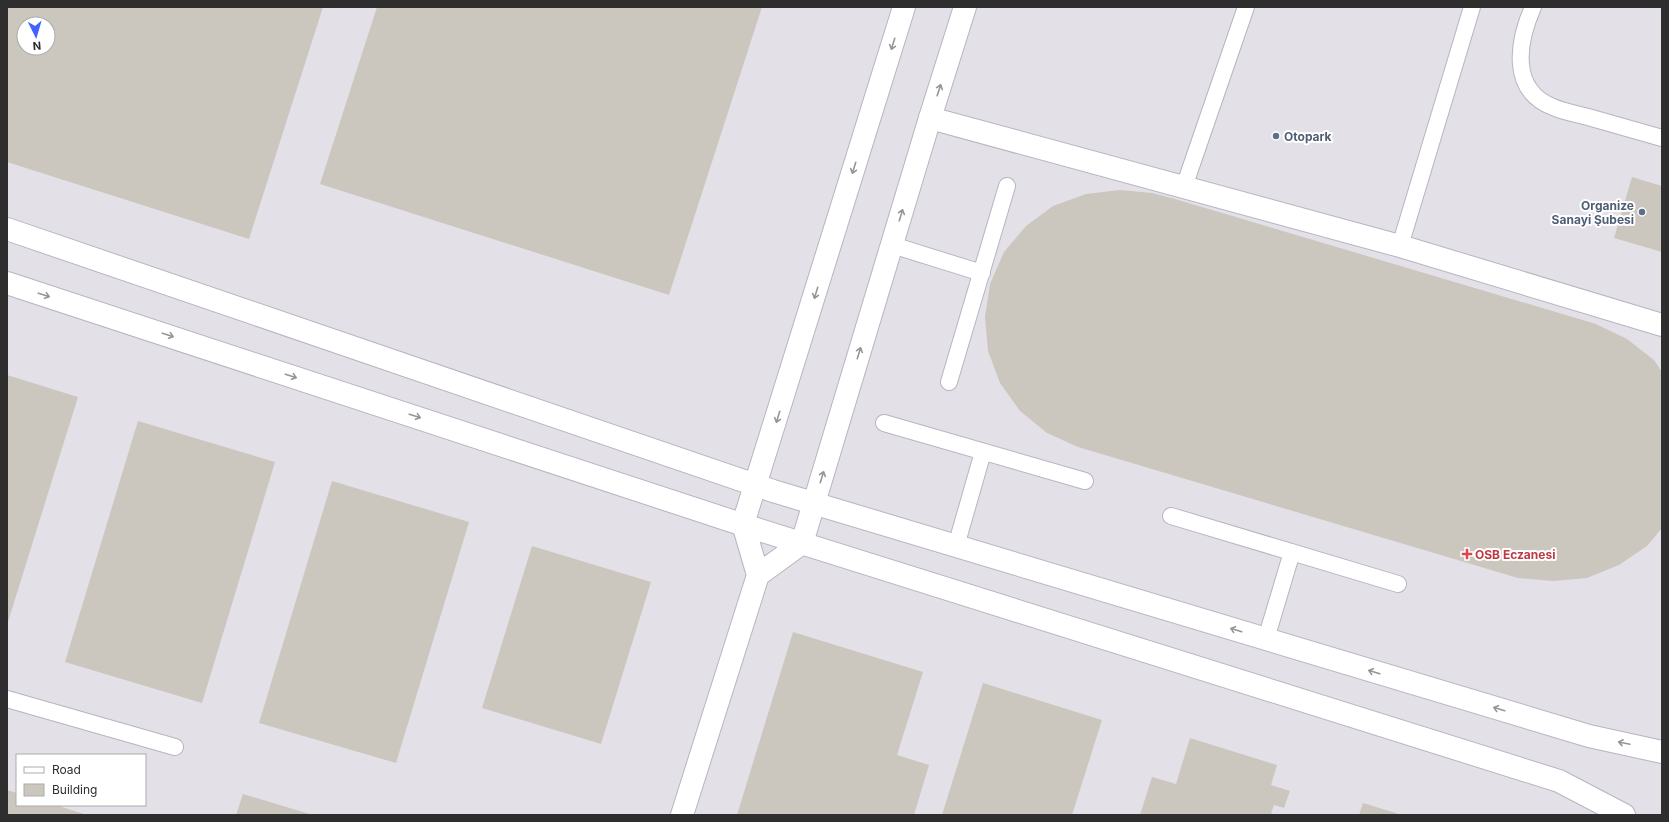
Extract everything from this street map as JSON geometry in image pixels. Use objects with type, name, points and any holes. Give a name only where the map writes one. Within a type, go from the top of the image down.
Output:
[{"type":"street","points":[[682,815],[758,575],[743,524],[757,484],[904,7]]},
{"type":"street","points":[[758,575],[802,543],[965,7]]},
{"type":"street","points":[[930,118],[1400,246],[1662,325]]},
{"type":"street","points":[[7,229],[814,503],[1589,736],[1662,752]]},
{"type":"street","points":[[7,283],[802,543],[1559,781],[1624,815]]},
{"type":"lane","points":[[1184,187],[1246,7]]},
{"type":"lane","points":[[1400,246],[1472,7]]},
{"type":"lane","points":[[1533,7],[1520,49],[1520,66],[1526,83],[1533,94],[1552,107],[1662,138]]},
{"type":"lane","points":[[949,382],[1007,186]]},
{"type":"lane","points":[[892,245],[982,273]]},
{"type":"lane","points":[[884,423],[1085,481]]},
{"type":"lane","points":[[956,546],[983,452]]},
{"type":"lane","points":[[1171,516],[1398,584]]},
{"type":"lane","points":[[1266,639],[1292,552]]},
{"type":"lane","points":[[7,699],[175,747]]},
{"type":"shaded area","points":[[7,7],[1662,7],[1662,815],[7,815]]},
{"type":"building","points":[[7,7],[323,7],[249,239],[7,162]]},
{"type":"building","points":[[377,7],[762,7],[669,295],[320,184]]},
{"type":"building","name":"Organize Sanayi Şubesi","points":[[1632,177],[1662,186],[1662,252],[1614,238]]},
{"type":"building","points":[[1120,190],[1152,193],[1175,199],[1596,324],[1627,339],[1654,360],[1662,372],[1662,528],[1647,546],[1619,565],[1587,578],[1553,581],[1518,578],[1078,447],[1047,433],[1020,411],[1000,383],[988,351],[985,317],[990,284],[1004,252],[1026,226],[1053,206],[1086,194]]},
{"type":"building","points":[[7,375],[78,397],[7,625]]},
{"type":"building","points":[[138,421],[275,462],[202,703],[65,662]]},
{"type":"building","points":[[332,481],[469,522],[396,763],[259,723]]},
{"type":"building","points":[[532,546],[651,582],[601,744],[482,708]]},
{"type":"building","points":[[793,632],[923,672],[897,755],[929,765],[914,815],[737,815]]},
{"type":"building","points":[[983,683],[1102,720],[1072,815],[942,815]]},
{"type":"building","points":[[1190,738],[1277,765],[1271,785],[1290,791],[1284,808],[1274,805],[1271,813],[1275,815],[1140,815],[1152,777],[1176,784]]},
{"type":"building","points":[[7,790],[16,793],[16,806],[59,806],[87,815],[7,815]]},
{"type":"building","points":[[243,794],[313,815],[236,815]]},
{"type":"building","points":[[1363,803],[1402,815],[1359,815]]},
{"type":"place","name":"Otopark","points":[[1276,136]]},
{"type":"place","name":"Organize Sanayi Şubesi","points":[[1642,212]]},
{"type":"place","name":"OSB Eczanesi","points":[[1467,554]]}]
